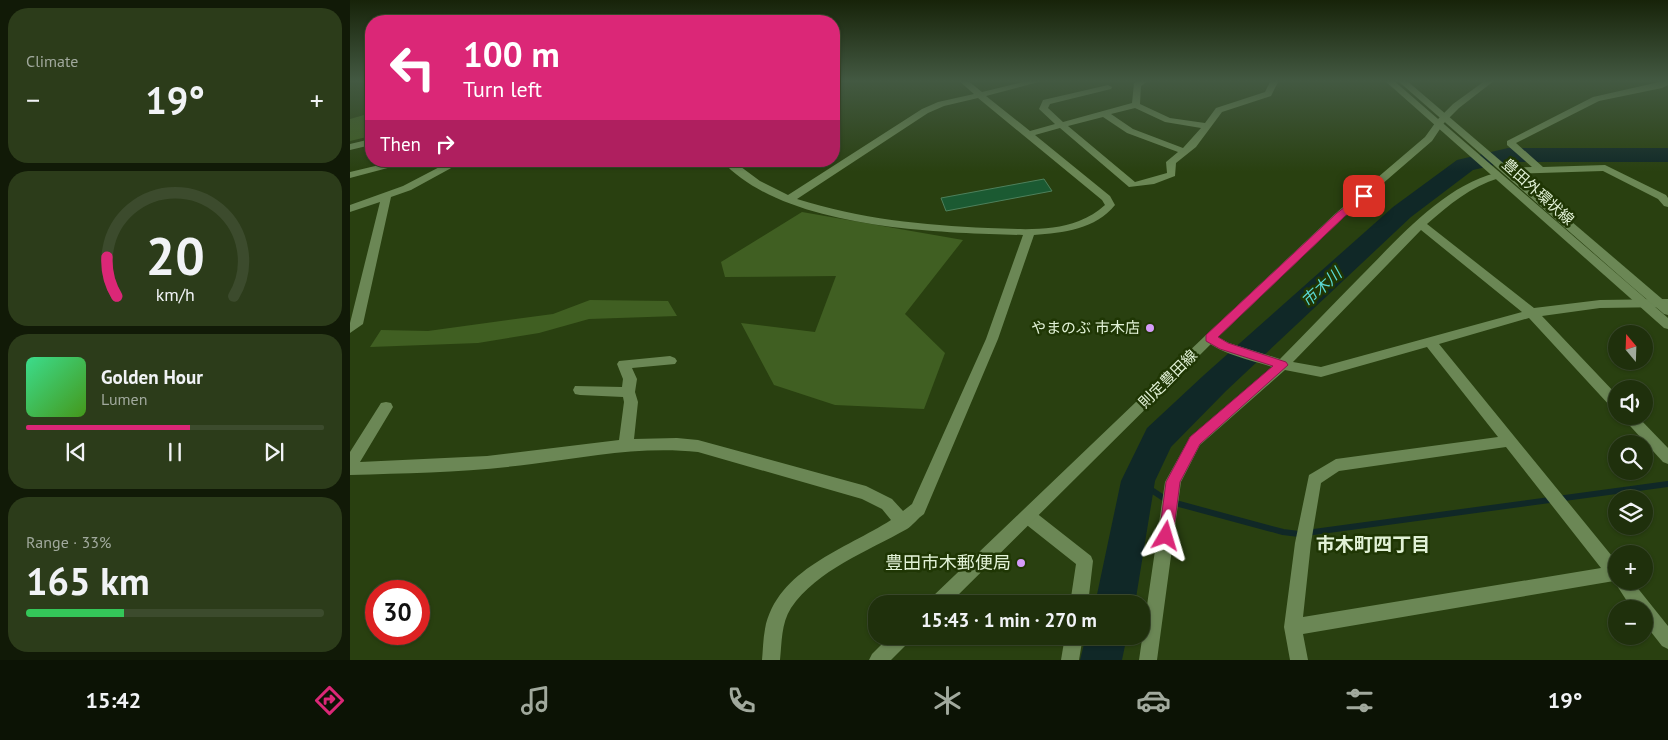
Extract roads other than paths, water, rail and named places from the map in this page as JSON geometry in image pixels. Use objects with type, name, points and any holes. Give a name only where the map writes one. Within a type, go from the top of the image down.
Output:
[{"type":"street","points":[[840,166],[925,111]]},
{"type":"street","points":[[735,167],[747,176],[790,198],[839,214],[906,225],[957,230],[1030,232],[1070,227],[1102,214],[1110,206],[1106,198],[1001,111]]},
{"type":"street","points":[[1045,111],[1133,185],[1154,181],[1172,174],[1171,162],[1193,145],[1218,111]]},
{"type":"street","points":[[1028,134],[1117,111]]},
{"type":"street","points":[[1148,111],[1168,120],[1206,126]]},
{"type":"street","name":"豊田外環状線","points":[[1429,111],[1484,150],[1608,262],[1663,303],[1668,311]]},
{"type":"street","name":"豊田外環状線","points":[[1432,111],[1471,153],[1493,173],[1668,325]]},
{"type":"street","name":"則定豊田線","points":[[947,595],[1029,517],[1210,338],[1340,215],[1429,140],[1441,120],[1452,111]]},
{"type":"street","points":[[1541,170],[1510,143],[1573,111]]},
{"type":"street","points":[[1106,114],[1130,131],[1184,151]]},
{"type":"street","points":[[350,147],[365,143]]},
{"type":"street","points":[[350,175],[384,167]]},
{"type":"street","points":[[350,209],[386,197],[447,167]]},
{"type":"street","points":[[790,198],[838,167]]},
{"type":"street","points":[[1506,169],[1605,168],[1666,199]]},
{"type":"street","points":[[1148,660],[1173,482],[1195,441],[1282,365],[1398,244],[1444,204],[1493,173]]},
{"type":"street","points":[[350,329],[357,324],[386,197]]},
{"type":"street","points":[[1421,224],[1532,313],[1608,394]]},
{"type":"street","points":[[771,660],[771,644],[776,622],[782,608],[794,590],[825,566],[903,523],[918,509],[992,339],[1030,232]]},
{"type":"street","points":[[1210,338],[1224,346],[1282,365],[1320,372],[1431,343],[1532,313],[1563,307],[1640,302],[1663,303]]},
{"type":"street","points":[[1431,343],[1608,564]]},
{"type":"street","points":[[626,444],[632,402],[628,392],[630,379],[624,364],[670,362]]},
{"type":"street","points":[[580,390],[628,392]]},
{"type":"street","points":[[350,465],[386,408]]},
{"type":"street","points":[[1637,425],[1668,458]]},
{"type":"street","points":[[1299,660],[1293,627],[1314,480],[1336,465],[1508,441]]},
{"type":"street","points":[[350,469],[487,463],[626,444],[677,443],[698,446],[866,493],[887,504],[903,523]]},
{"type":"street","points":[[1029,517],[1085,561],[1079,595]]},
{"type":"street","points":[[1293,627],[1608,575]]},
{"type":"street","points":[[1629,590],[1637,600]]},
{"type":"street","points":[[1653,621],[1668,640]]},
{"type":"street","points":[[878,660],[894,645]]},
{"type":"street","points":[[1070,660],[1072,645]]},
{"type":"waterway","name":"市木川","points":[[1117,595],[1138,481],[1159,438],[1215,383],[1402,212],[1465,165],[1508,155],[1668,155]]},
{"type":"waterway","points":[[1138,481],[1168,501],[1283,532],[1299,534],[1668,484]]},
{"type":"waterway","name":"市木川","points":[[1101,660],[1105,645]]},
{"type":"place","name":"やまのぶ 市木店","points":[[1150,328]]},
{"type":"place","name":"豊田市木郵便局","points":[[1021,563]]},
{"type":"district","name":"市木町四丁目","points":[[1373,544]]}]
